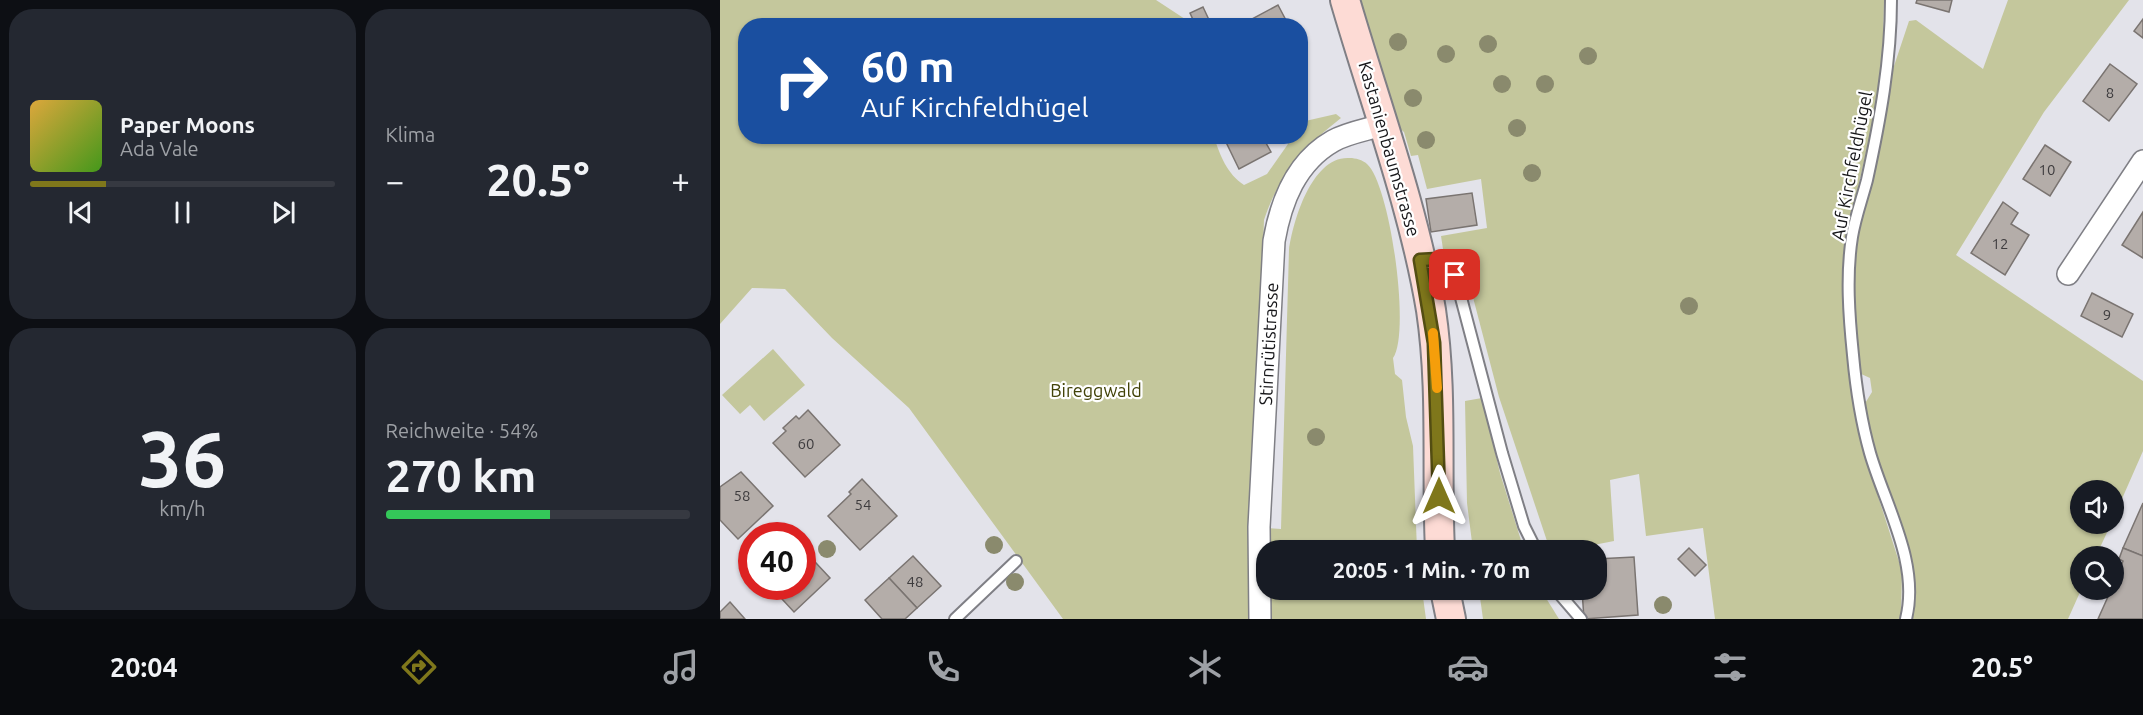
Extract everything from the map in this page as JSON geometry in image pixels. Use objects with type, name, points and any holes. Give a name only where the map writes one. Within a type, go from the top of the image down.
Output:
[{"type":"street","name":"Kastanienbaumstrasse","points":[[1345,0],[1420,260],[1434,343],[1440,540]]},
{"type":"street","name":"Stirnrütistrasse","points":[[1260,619],[1259,528],[1274,241],[1279,212],[1294,179],[1313,155],[1335,140],[1382,125]]},
{"type":"street","points":[[2068,274],[2143,161]]},
{"type":"street","points":[[1447,600],[1451,619]]},
{"type":"lane","name":"Auf Kirchfeldhügel","points":[[1891,0],[1890,53],[1880,120],[1852,236],[1849,293],[1858,406],[1870,453],[1903,552],[1909,578],[1910,605],[1906,619]]},
{"type":"lane","points":[[1420,260],[1438,259],[1455,275],[1502,453],[1524,526],[1531,540]]},
{"type":"lane","points":[[955,619],[1016,561]]},
{"type":"lane","points":[[1565,600],[1581,619]]},
{"type":"green space","name":"Bireggwald","points":[[720,0],[1156,0],[1183,18],[738,18],[738,144],[1217,144],[1229,170],[1244,185],[1267,174],[1288,144],[1308,144],[1308,120],[1336,114],[1341,118],[1304,151],[1285,175],[1264,220],[1253,527],[1281,529],[1291,238],[1300,207],[1315,178],[1325,167],[1337,160],[1350,158],[1367,164],[1375,177],[1390,228],[1399,291],[1400,320],[1398,343],[1393,358],[1395,374],[1402,380],[1406,417],[1413,446],[1417,540],[1256,540],[1256,600],[1423,600],[1426,619],[1063,619],[909,408],[832,338],[785,289],[752,288],[720,324]]},
{"type":"green space","points":[[1360,0],[1884,0],[1883,53],[1878,99],[1849,228],[1848,352],[1861,443],[1902,571],[1901,619],[1715,619],[1703,528],[1646,536],[1639,474],[1610,480],[1614,541],[1547,540],[1499,397],[1469,282],[1458,255],[1443,249],[1441,236],[1487,228],[1481,179],[1427,189],[1418,155],[1411,156],[1404,132],[1398,127]]},
{"type":"green space","points":[[2008,0],[2129,0],[2044,112],[1956,255],[2143,381],[2143,451],[2124,494],[2124,480],[2070,480],[2070,534],[2106,534],[2101,546],[2070,546],[2070,600],[2077,600],[2068,619],[1910,619],[1914,600],[1872,446],[1864,405],[1872,392],[1870,378],[1859,373],[1853,310],[1855,253],[1893,69],[1909,21],[1916,20],[1983,69]]},
{"type":"green space","points":[[773,349],[805,385],[764,421],[750,405],[740,414],[722,395]]},
{"type":"green space","points":[[1482,398],[1500,473],[1521,540],[1472,540],[1467,503],[1465,401]]},
{"type":"green space","points":[[1480,600],[1547,600],[1559,619],[1483,619]]},
{"type":"building","points":[[1917,0],[1952,0],[1949,12],[1916,3]]},
{"type":"building","points":[[1278,5],[1285,18],[1254,18]]},
{"type":"building","points":[[1203,7],[1208,18],[1192,18],[1190,13]]},
{"type":"building","points":[[2143,19],[2143,38],[2134,31]]},
{"type":"building","points":[[2110,64],[2137,84],[2109,121],[2083,101]]},
{"type":"building","points":[[1227,144],[1266,144],[1271,152],[1239,169]]},
{"type":"building","points":[[2045,145],[2071,162],[2050,196],[2023,179]]},
{"type":"building","points":[[1472,193],[1477,225],[1431,232],[1426,199]]},
{"type":"building","points":[[2003,202],[2018,213],[2011,224],[2029,235],[2005,275],[1971,253]]},
{"type":"building","points":[[2143,212],[2143,258],[2122,245]]},
{"type":"building","points":[[2092,293],[2133,314],[2122,337],[2081,316]]},
{"type":"building","points":[[808,410],[840,445],[805,477],[773,443],[786,431],[783,428],[796,416],[799,419]]},
{"type":"building","points":[[741,472],[773,506],[756,522],[738,522],[738,539],[720,520],[720,487]]},
{"type":"building","points":[[862,479],[897,516],[860,550],[828,516],[851,494],[849,492]]},
{"type":"building","points":[[2143,503],[2143,556],[2124,548]]},
{"type":"building","points":[[1689,548],[1706,565],[1695,576],[1678,559]]},
{"type":"building","points":[[2124,548],[2143,556],[2143,619],[2098,619],[2107,600],[2124,600]]},
{"type":"building","points":[[913,556],[941,586],[917,608],[889,578]]},
{"type":"building","points":[[1634,557],[1638,615],[1584,619],[1583,600],[1607,600],[1607,558]]},
{"type":"building","points":[[816,563],[830,578],[816,591]]},
{"type":"building","points":[[889,578],[917,608],[905,619],[882,619],[865,600]]},
{"type":"building","points":[[783,600],[807,600],[794,612]]},
{"type":"building","points":[[730,602],[745,619],[720,619],[720,612]]},
{"type":"slow traffic","points":[[1433,333],[1437,388]]},
{"type":"route","points":[[1439,496],[1434,343],[1431,310],[1420,260],[1438,259],[1455,275]]}]
